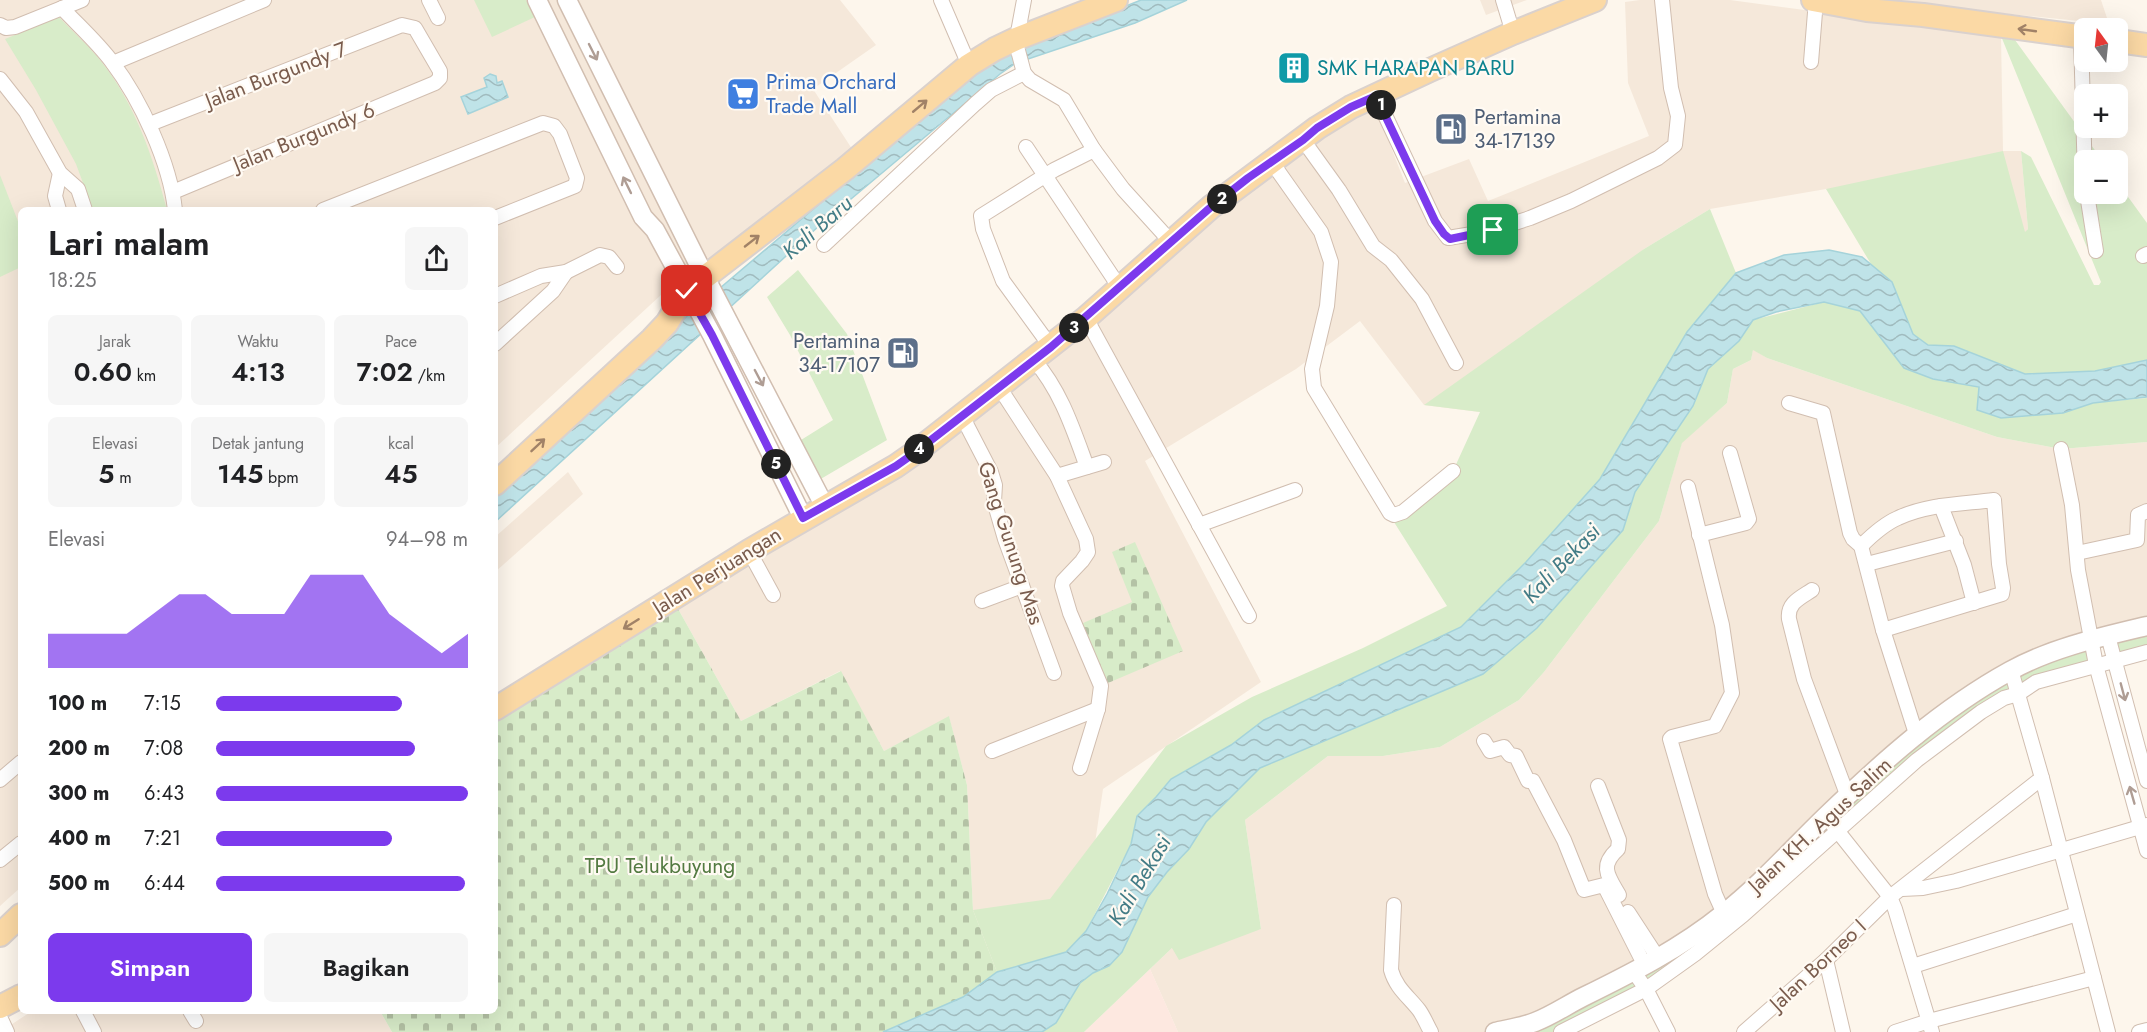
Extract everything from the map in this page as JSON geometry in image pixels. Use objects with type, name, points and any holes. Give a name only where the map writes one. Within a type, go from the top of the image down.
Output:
[{"type":"main road","points":[[498,481],[652,339],[691,298],[969,65],[995,49],[1116,0]]},
{"type":"main road","name":"Jalan Perjuangan","points":[[498,707],[803,518],[896,466],[1043,354],[1211,207],[1325,123],[1351,107],[1513,33],[1557,7],[1595,0]]},
{"type":"main road","points":[[1824,1],[1866,5],[2074,36]]},
{"type":"main road","points":[[2128,42],[2147,45]]},
{"type":"main road","points":[[2,930],[18,917]]},
{"type":"main road","points":[[0,1007],[18,998]]},
{"type":"street","points":[[0,25],[6,28],[15,27],[81,0]]},
{"type":"street","points":[[112,63],[264,0]]},
{"type":"street","points":[[429,0],[438,18]]},
{"type":"street","points":[[537,0],[593,116],[649,224],[712,335],[803,518]]},
{"type":"street","points":[[567,0],[666,199],[825,507]]},
{"type":"street","points":[[941,0],[969,65]]},
{"type":"street","points":[[1503,0],[1513,33]]},
{"type":"street","points":[[1376,96],[1435,221],[1448,238],[1490,231],[1530,218],[1571,201],[1658,158],[1675,145],[1678,116],[1671,88],[1662,0]]},
{"type":"street","points":[[1021,1],[1016,41],[1022,68],[1030,80],[1064,100],[1094,150],[1129,196],[1172,243]]},
{"type":"street","points":[[1811,62],[1824,1]]},
{"type":"street","points":[[62,8],[112,63],[150,124],[173,192],[175,207]]},
{"type":"street","name":"Jalan Burgundy 7","points":[[150,124],[402,25],[415,28],[440,71],[440,78],[435,83]]},
{"type":"street","points":[[824,245],[991,90],[1022,68]]},
{"type":"street","points":[[2083,72],[2085,150]]},
{"type":"street","points":[[0,79],[26,112],[60,173],[78,189],[84,207]]},
{"type":"street","name":"Jalan Burgundy 6","points":[[173,192],[435,83]]},
{"type":"street","points":[[593,116],[619,104]]},
{"type":"street","points":[[331,207],[543,123],[554,126],[560,134],[577,178],[575,186],[498,217]]},
{"type":"street","points":[[1303,140],[1339,190],[1373,246],[1390,260],[1426,304],[1456,363]]},
{"type":"street","points":[[1026,147],[1120,288]]},
{"type":"street","points":[[1087,467],[1067,411],[1048,376],[1043,354],[1003,281],[981,216],[984,212],[1094,150]]},
{"type":"street","points":[[1271,161],[1321,232],[1332,262],[1327,306],[1312,369],[1314,388],[1390,513],[1394,515],[1403,512],[1453,471]]},
{"type":"street","points":[[58,207],[55,196],[60,173]]},
{"type":"street","points":[[666,199],[657,199],[645,208],[649,224],[662,231],[670,229],[677,219]]},
{"type":"street","points":[[2088,204],[2096,251]]},
{"type":"street","points":[[498,295],[542,276],[566,272],[604,255],[609,257],[617,267]]},
{"type":"street","points":[[498,341],[553,291],[566,272]]},
{"type":"street","points":[[1086,318],[1249,616]]},
{"type":"street","points":[[999,387],[1058,476],[1086,539],[1088,552],[1063,581],[1062,586],[1070,613],[1101,686],[1098,709],[1080,768]]},
{"type":"street","points":[[1789,403],[1822,411],[1850,533],[1861,546],[1867,564],[1883,630],[1917,737]]},
{"type":"street","name":"Gang Gunung Mas","points":[[962,416],[991,472],[995,485],[993,497],[999,520],[1054,673]]},
{"type":"street","points":[[2061,449],[2072,505],[2078,570],[2100,637],[2114,660],[2147,781]]},
{"type":"street","points":[[1700,535],[1746,523],[1749,519],[1730,453]]},
{"type":"street","points":[[1058,476],[1104,462]]},
{"type":"street","points":[[1688,487],[1722,625],[1732,693],[1715,726],[1670,739],[1715,894],[1724,914]]},
{"type":"street","points":[[1199,525],[1295,490]]},
{"type":"street","points":[[1861,546],[1876,531],[1897,518],[1941,507],[1994,500],[2002,594],[1883,630]]},
{"type":"street","points":[[1941,507],[1956,541],[1974,603]]},
{"type":"street","points":[[2078,553],[2137,540],[2138,515],[2147,511]]},
{"type":"street","points":[[1867,564],[1956,541]]},
{"type":"street","points":[[749,551],[773,595]]},
{"type":"street","points":[[982,601],[1022,586]]},
{"type":"street","points":[[1812,591],[1792,603],[1788,614],[1789,620],[1804,679],[1848,797]]},
{"type":"street","name":"Jalan KH. Agus Salim","points":[[1495,1032],[1535,1022],[1646,965],[1724,914],[1900,748],[1952,709],[2011,670],[2100,637],[2147,626]]},
{"type":"street","points":[[2100,637],[2096,665],[2144,826],[2147,851]]},
{"type":"street","points":[[1561,1032],[1646,989],[1695,954],[1741,917],[1917,760],[1982,712],[2036,682],[2147,652]]},
{"type":"street","points":[[2011,670],[2042,778],[2108,1032]]},
{"type":"street","points":[[992,751],[1098,709]]},
{"type":"street","points":[[1484,741],[1491,751],[1504,747],[1510,755],[1516,756],[1528,781],[1533,781],[1564,840],[1584,890],[1604,885],[1646,965]]},
{"type":"street","points":[[0,780],[18,765]]},
{"type":"street","name":"Jalan Borneo I","points":[[1746,1031],[1826,960],[1896,893],[2042,778]]},
{"type":"street","points":[[1598,786],[1620,845],[1609,856],[1606,869],[1634,924],[1646,965],[1646,989],[1668,1032]]},
{"type":"street","points":[[1825,818],[1896,893],[1896,909],[1930,1026]]},
{"type":"street","points":[[1896,893],[1938,885],[2144,826]]},
{"type":"street","points":[[0,860],[18,845]]},
{"type":"street","points":[[1394,905],[1391,970],[1398,987],[1422,1013],[1431,1032]]},
{"type":"street","points":[[1913,966],[2077,914]]},
{"type":"street","points":[[1826,960],[1843,1032]]},
{"type":"street","points":[[1895,1032],[1930,1026],[2094,978]]},
{"type":"street","points":[[85,1014],[94,1032]]},
{"type":"street","points":[[0,1017],[7,1032]]},
{"type":"street","points":[[2139,1032],[2147,1030]]},
{"type":"shaded area","points":[[0,0],[840,0],[876,45],[813,89],[856,155],[674,283],[498,445],[498,207],[18,207],[18,890],[0,906]]},
{"type":"shaded area","points":[[1480,0],[1527,0],[1486,15]]},
{"type":"shaded area","points":[[1730,0],[2001,36],[2003,151],[2021,151],[2028,229],[2025,233],[1826,189],[1710,209],[1644,249],[1480,412],[1424,405],[1360,321],[1296,369],[1145,461],[1261,682],[1103,789],[1088,890],[997,972],[973,910],[967,785],[949,717],[884,751],[840,671],[741,721],[677,607],[897,477],[1053,359],[1217,212],[1292,154],[1374,104],[1405,183],[1469,159],[1488,201],[1649,136],[1628,83],[1625,2]]},
{"type":"shaded area","points":[[1880,0],[2101,0],[2107,18],[2074,18],[2074,21]]},
{"type":"shaded area","points":[[1753,349],[1767,358],[1997,437],[2061,449],[2147,442],[2147,626],[2092,639],[1848,797],[1658,958],[1495,1032],[1178,1032],[1150,969],[1172,948],[1261,929],[1245,820],[1328,756],[1383,756],[1440,747],[1519,700],[1544,672],[1659,521],[1682,442],[1727,403],[1733,369],[1751,360]]},
{"type":"shaded area","points":[[568,472],[583,494],[498,569],[498,534]]},
{"type":"shaded area","points":[[1150,969],[1178,1032],[1084,1032]]},
{"type":"shaded area","points":[[27,1014],[382,1014],[392,1032],[0,1032]]},
{"type":"green space","points":[[474,0],[526,0],[535,17],[492,37]]},
{"type":"green space","points":[[59,17],[90,49],[112,77],[133,112],[156,170],[166,207],[92,207],[76,164],[5,39]]},
{"type":"green space","points":[[2001,36],[2015,40],[2074,121],[2074,138],[2086,138],[2095,150],[2074,150],[2074,204],[2128,204],[2128,197],[2147,223],[2147,360],[2095,371],[2025,374],[1954,346],[1928,345],[1913,334],[1826,189],[2003,151],[2025,232],[2028,229],[2021,151],[2031,157],[2094,285],[2099,285],[2101,282]]},
{"type":"green space","points":[[0,175],[18,221],[18,268],[0,277]]},
{"type":"green space","points":[[1710,209],[1736,273],[1687,332],[1600,479],[1526,562],[1461,627],[1264,720],[1231,745],[1171,779],[1137,816],[1131,844],[1086,931],[1066,952],[997,972],[973,910],[1050,899],[1166,746],[1252,697],[1363,648],[1447,606],[1387,511],[1390,513],[1453,471],[1480,412],[1424,405],[1644,249]]},
{"type":"green space","points":[[798,270],[847,334],[887,440],[819,480],[801,440],[833,420],[790,335],[767,297]]},
{"type":"green space","points":[[1824,302],[1860,311],[1904,367],[1933,379],[1979,387],[2063,413],[2093,403],[2147,398],[2147,442],[2061,449],[1997,437],[1767,358],[1753,350],[1751,360],[1733,369],[1727,403],[1682,443],[1659,521],[1544,672],[1519,700],[1440,747],[1383,756],[1328,756],[1245,820],[1261,929],[1179,960],[1172,948],[1084,1032],[1042,1032],[1056,1023],[1080,983],[1093,973],[1109,966],[1122,952],[1148,897],[1189,849],[1206,822],[1260,768],[1374,720],[1623,530],[1635,492],[1693,406],[1708,369],[1739,341],[1753,320]]},
{"type":"green space","points":[[1135,542],[1183,651],[1101,686],[1076,626],[1132,602],[1112,552]]},
{"type":"green space","name":"TPU Telukbuyung","points":[[677,607],[741,721],[841,671],[884,751],[949,716],[967,785],[973,910],[997,972],[963,997],[883,1032],[392,1032],[382,1014],[498,1014],[498,719]]},
{"type":"green space","points":[[2147,626],[2147,652],[2114,660],[2108,636]]},
{"type":"green space","points":[[2091,641],[2094,664],[2021,688],[2013,671]]},
{"type":"green space","points":[[2011,670],[2018,694],[1982,712],[1695,954],[1561,1032],[1495,1032],[1658,958],[1825,818]]},
{"type":"water","name":"Kali Baru","points":[[1141,0],[1187,0],[1135,23],[1016,63],[1000,74],[820,225],[498,519],[498,495],[687,316],[988,61]]},
{"type":"water","points":[[490,74],[496,76],[497,83],[502,81],[508,97],[468,114],[461,97],[487,87],[484,78]]},
{"type":"water","name":"Kali Bekasi","points":[[1829,250],[1862,257],[1892,282],[1913,334],[1928,345],[1954,346],[2025,374],[2095,371],[2147,360],[2147,397],[2093,403],[2063,413],[2001,418],[1977,410],[1979,387],[1933,379],[1904,368],[1860,311],[1824,302],[1776,312],[1753,320],[1739,341],[1708,369],[1693,406],[1635,492],[1623,530],[1537,628],[1483,674],[1260,768],[1206,822],[1189,849],[1148,897],[1122,952],[1109,966],[1093,973],[1080,983],[1056,1023],[1042,1032],[883,1032],[963,997],[997,972],[1066,952],[1086,931],[1107,894],[1131,844],[1137,816],[1171,779],[1231,745],[1264,720],[1461,627],[1526,562],[1600,479],[1687,332],[1736,273],[1784,255]]},
{"type":"place","name":"SMK HARAPAN BARU","points":[[1294,68]]},
{"type":"place","name":"Prima Orchard Trade Mall","points":[[743,94]]},
{"type":"place","name":"Pertamina 34-17139","points":[[1451,129]]},
{"type":"place","name":"Pertamina 34-17107","points":[[903,353]]},
{"type":"route","points":[[687,291],[712,335],[803,518],[896,466],[913,454],[1051,347],[1211,207],[1248,178],[1317,128],[1351,107],[1376,96],[1435,221],[1444,234],[1450,239],[1493,230]]}]
